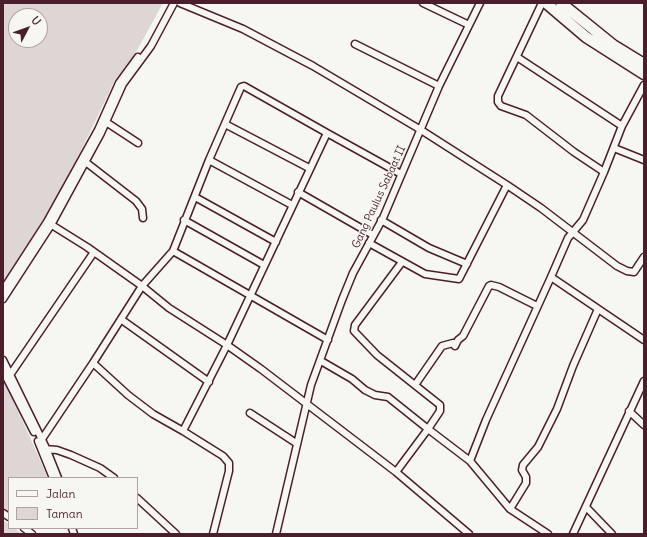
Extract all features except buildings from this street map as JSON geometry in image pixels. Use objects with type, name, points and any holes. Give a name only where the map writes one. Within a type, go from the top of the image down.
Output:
[{"type":"highway","points":[[546,3],[586,37],[644,74]]},
{"type":"highway","points":[[561,3],[608,41],[644,64]]},
{"type":"street","points":[[84,161],[119,83],[141,54],[169,3]]},
{"type":"street","points":[[3,299],[49,224],[106,122],[123,84],[151,46],[174,3]]},
{"type":"street","points":[[180,3],[243,29],[287,51],[421,130],[541,208],[617,266],[630,272],[637,269],[644,257]]},
{"type":"street","points":[[423,3],[469,25]]},
{"type":"street","name":"Gang Paulus Sabaat II","points":[[276,534],[296,443],[303,422],[306,403],[351,279],[381,220],[439,86],[480,3]]},
{"type":"street","points":[[542,3],[534,16],[517,57],[498,96],[499,105],[526,115],[574,152],[604,172]]},
{"type":"street","points":[[355,44],[439,86]]},
{"type":"street","points":[[517,57],[622,126]]},
{"type":"street","points":[[470,461],[486,420],[536,306],[571,232],[582,220],[604,172],[622,126],[644,85]]},
{"type":"street","points":[[42,445],[142,286],[173,251],[184,220],[239,90],[244,86],[401,174]]},
{"type":"street","points":[[106,122],[138,143]]},
{"type":"street","points":[[225,124],[309,168]]},
{"type":"street","points":[[182,431],[209,382],[276,242],[309,168],[327,133]]},
{"type":"street","points":[[614,148],[644,160]]},
{"type":"street","points":[[209,160],[292,205]]},
{"type":"street","points":[[84,161],[136,200],[142,209],[143,218]]},
{"type":"street","points":[[369,243],[425,274],[456,279],[462,275],[507,185]]},
{"type":"street","points":[[298,192],[373,235]]},
{"type":"street","points":[[195,197],[276,242]]},
{"type":"street","points":[[184,220],[264,265]]},
{"type":"street","points":[[381,220],[429,248],[467,264]]},
{"type":"street","points":[[49,224],[94,252],[142,286],[169,308],[227,345],[306,403],[396,472],[469,534]]},
{"type":"street","points":[[3,290],[49,224]]},
{"type":"street","points":[[173,251],[328,340]]},
{"type":"street","points":[[10,375],[94,252]]},
{"type":"street","points":[[396,472],[428,429],[441,407],[438,402],[377,355],[354,331],[355,325],[402,262]]},
{"type":"street","points":[[551,277],[644,340]]},
{"type":"street","points":[[415,385],[442,346],[453,343],[455,346],[458,340],[463,336],[491,285],[536,306]]},
{"type":"street","points":[[510,509],[526,483],[526,477],[522,468],[538,447],[557,409],[573,366],[598,309]]},
{"type":"street","points":[[122,320],[209,382]]},
{"type":"street","points":[[3,360],[58,477]]},
{"type":"street","points":[[321,361],[352,379],[365,390],[375,395],[388,397],[470,461],[510,509],[548,534]]},
{"type":"street","points":[[93,363],[143,407],[170,426],[182,431],[223,456],[229,463],[229,471],[213,534]]},
{"type":"street","points":[[3,371],[42,445],[53,477]]},
{"type":"street","points":[[573,534],[644,381]]},
{"type":"street","points":[[629,411],[644,426]]},
{"type":"street","points":[[250,413],[296,443]]},
{"type":"street","points":[[42,445],[71,455],[104,470],[113,477]]},
{"type":"street","points":[[138,499],[176,534]]},
{"type":"street","points":[[586,508],[612,534]]},
{"type":"green space","points":[[3,3],[163,3],[135,54],[115,80],[69,176],[16,266],[3,283]]},
{"type":"green space","points":[[3,377],[48,477],[8,477],[8,512],[3,509]]},
{"type":"green space","points":[[3,520],[8,523],[8,529],[15,529],[22,534],[3,534]]}]
